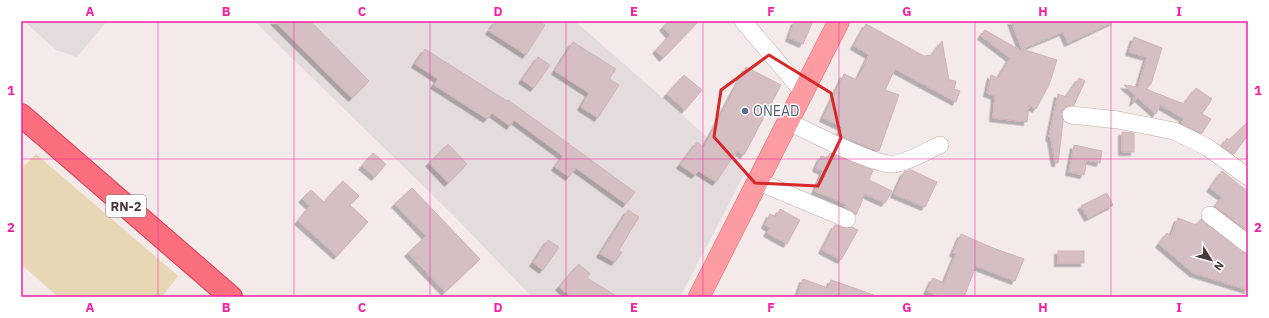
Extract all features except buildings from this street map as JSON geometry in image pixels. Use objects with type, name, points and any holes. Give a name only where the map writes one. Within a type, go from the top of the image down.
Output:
[{"type":"highway","name":"RN-2","points":[[21,115],[231,297]]},
{"type":"main road","points":[[699,297],[804,93],[839,21]]},
{"type":"street","points":[[743,21],[804,93]]},
{"type":"street","points":[[1071,115],[1118,120],[1174,131],[1207,147],[1244,168]]},
{"type":"street","points":[[789,122],[873,160],[888,164],[896,164],[940,145]]},
{"type":"street","points":[[758,182],[847,219]]},
{"type":"street","points":[[1210,215],[1248,244]]},
{"type":"highlighted area","points":[[769,55],[831,93],[841,138],[818,186],[755,183],[714,137],[721,90]]},
{"type":"shaded area","points":[[24,21],[107,21],[77,57],[56,50]]},
{"type":"shaded area","points":[[254,21],[575,21],[746,171],[680,297],[532,297],[455,217]]},
{"type":"shaded area","points":[[36,154],[178,276],[162,297],[58,297],[21,264],[21,169]]},
{"type":"place","name":"ONEAD","points":[[745,111]]}]
